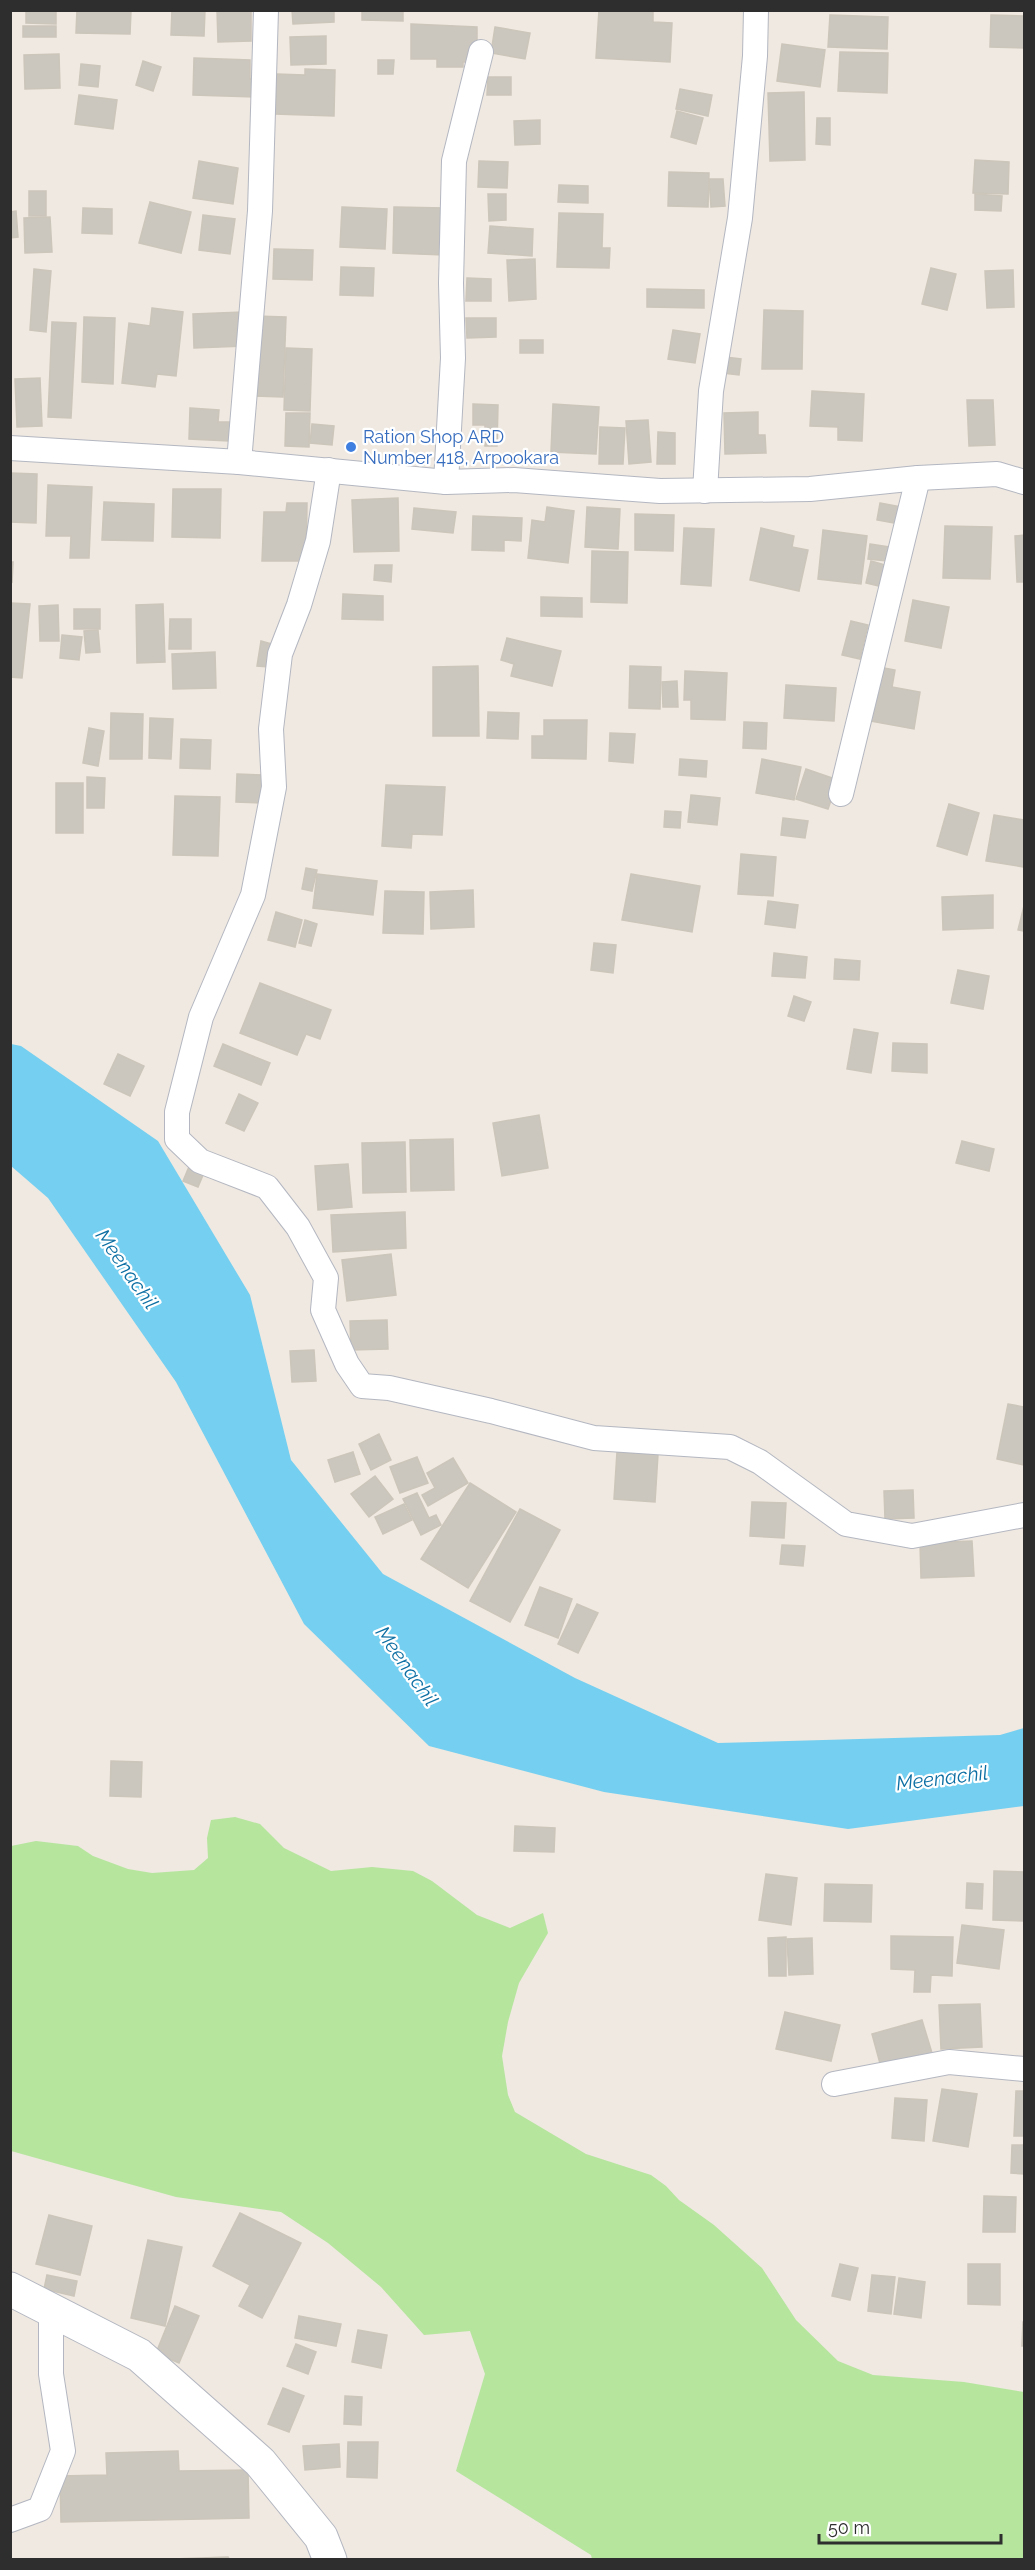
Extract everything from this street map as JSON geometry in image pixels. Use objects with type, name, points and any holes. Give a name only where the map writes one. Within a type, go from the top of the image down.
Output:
[{"type":"main road","points":[[10,2289],[140,2355],[260,2462],[321,2537],[330,2559]]},
{"type":"street","points":[[238,462],[260,211],[266,10]]},
{"type":"street","points":[[705,491],[711,391],[740,218],[755,56],[756,10]]},
{"type":"street","points":[[446,482],[453,358],[451,283],[454,161],[481,52]]},
{"type":"street","points":[[10,448],[238,462],[446,482],[514,480],[660,491],[810,489],[918,478],[997,474],[1024,482]]},
{"type":"street","points":[[329,470],[318,541],[299,605],[280,654],[271,729],[274,787],[253,896],[201,1017],[177,1112],[177,1139],[200,1161],[267,1187],[298,1227],[326,1278],[323,1310],[347,1364],[362,1386],[389,1388],[594,1437],[730,1447],[760,1462],[846,1524],[912,1536],[1024,1515]]},
{"type":"street","points":[[841,794],[918,478]]},
{"type":"street","points":[[834,2084],[949,2062],[1024,2069]]},
{"type":"street","points":[[10,2520],[40,2509],[63,2451],[51,2374],[51,2310]]},
{"type":"green space","points":[[235,1817],[260,1824],[284,1848],[331,1871],[372,1867],[413,1871],[432,1881],[477,1915],[510,1928],[543,1913],[548,1933],[519,1983],[508,2022],[502,2056],[508,2095],[515,2112],[586,2154],[651,2175],[666,2186],[679,2200],[714,2225],[762,2268],[796,2320],[838,2361],[873,2375],[964,2382],[1024,2392],[1024,2559],[592,2559],[591,2555],[456,2471],[485,2374],[470,2331],[424,2335],[381,2287],[328,2243],[281,2212],[176,2197],[11,2151],[11,1846],[36,1841],[78,1846],[93,1856],[128,1869],[152,1873],[194,1870],[208,1858],[207,1838],[211,1820]]},
{"type":"water","name":"Meenachil","points":[[11,1044],[21,1046],[158,1141],[250,1295],[291,1460],[383,1574],[575,1678],[718,1743],[1000,1735],[1024,1728],[1024,1806],[848,1829],[604,1792],[429,1746],[304,1624],[176,1382],[48,1198],[11,1166]]},
{"type":"building","points":[[26,10],[56,10],[56,24],[26,23]]},
{"type":"building","points":[[77,10],[131,10],[130,34],[76,33]]},
{"type":"building","points":[[172,10],[205,10],[204,36],[171,35]]},
{"type":"building","points":[[217,10],[251,10],[251,41],[218,42]]},
{"type":"building","points":[[292,10],[334,10],[334,22],[293,24]]},
{"type":"building","points":[[362,10],[403,10],[403,21],[362,20]]},
{"type":"building","points":[[599,10],[653,10],[653,22],[672,23],[670,62],[596,58]]},
{"type":"building","points":[[830,15],[888,17],[887,49],[828,47]]},
{"type":"building","points":[[991,15],[1024,16],[1024,48],[990,47]]},
{"type":"building","points":[[411,24],[477,27],[477,62],[463,62],[463,67],[437,67],[437,59],[411,59]]},
{"type":"building","points":[[23,26],[56,26],[56,37],[23,37]]},
{"type":"building","points":[[495,27],[530,33],[525,59],[491,53]]},
{"type":"building","points":[[326,36],[326,64],[291,65],[290,37]]},
{"type":"building","points":[[782,44],[825,50],[820,87],[777,81]]},
{"type":"building","points":[[840,52],[888,53],[887,93],[838,91]]},
{"type":"building","points":[[59,54],[60,88],[25,89],[24,55]]},
{"type":"building","points":[[194,58],[250,60],[250,79],[261,79],[260,97],[193,95]]},
{"type":"building","points":[[378,60],[394,60],[393,74],[378,74]]},
{"type":"building","points":[[143,61],[161,67],[153,91],[136,85]]},
{"type":"building","points":[[81,64],[100,66],[98,87],[79,85]]},
{"type":"building","points":[[305,69],[335,70],[334,116],[275,114],[277,74],[305,75]]},
{"type":"building","points":[[488,77],[511,77],[511,95],[487,95]]},
{"type":"building","points":[[680,89],[712,95],[708,116],[676,109]]},
{"type":"building","points":[[804,92],[805,160],[770,161],[768,93]]},
{"type":"building","points":[[79,95],[117,100],[113,129],[75,124]]},
{"type":"building","points":[[677,111],[703,118],[696,144],[671,137]]},
{"type":"building","points":[[817,118],[830,118],[830,145],[816,144]]},
{"type":"building","points":[[540,120],[540,144],[515,145],[514,121]]},
{"type":"building","points":[[975,160],[1009,162],[1008,194],[973,193]]},
{"type":"building","points":[[199,161],[238,168],[233,204],[193,198]]},
{"type":"building","points":[[479,161],[508,162],[507,188],[478,187]]},
{"type":"building","points":[[669,172],[709,173],[708,207],[668,206]]},
{"type":"building","points":[[709,179],[723,179],[725,206],[711,207]]},
{"type":"building","points":[[559,185],[588,186],[588,203],[558,202]]},
{"type":"building","points":[[29,191],[46,191],[46,216],[29,216]]},
{"type":"building","points":[[488,194],[506,194],[506,220],[489,221]]},
{"type":"building","points":[[975,194],[1002,196],[1001,211],[975,210]]},
{"type":"building","points":[[150,202],[191,212],[181,253],[139,243]]},
{"type":"building","points":[[342,207],[387,209],[385,249],[340,247]]},
{"type":"building","points":[[394,207],[445,208],[444,255],[393,253]]},
{"type":"building","points":[[83,208],[112,209],[112,234],[82,233]]},
{"type":"building","points":[[16,211],[18,237],[10,238],[10,212]]},
{"type":"building","points":[[559,213],[603,214],[602,248],[610,248],[609,268],[557,267]]},
{"type":"building","points":[[203,215],[235,219],[230,254],[199,250]]},
{"type":"building","points":[[50,217],[52,252],[25,253],[24,218]]},
{"type":"building","points":[[490,226],[533,229],[532,256],[488,253]]},
{"type":"building","points":[[274,249],[313,250],[312,280],[273,279]]},
{"type":"building","points":[[535,259],[536,299],[509,301],[507,260]]},
{"type":"building","points":[[341,267],[374,268],[373,296],[340,295]]},
{"type":"building","points":[[931,268],[956,274],[947,310],[922,304]]},
{"type":"building","points":[[34,269],[51,271],[46,332],[30,330]]},
{"type":"building","points":[[1013,270],[1014,307],[987,308],[985,271]]},
{"type":"building","points":[[467,278],[491,279],[491,301],[466,301]]},
{"type":"building","points":[[647,289],[704,290],[704,308],[647,307]]},
{"type":"building","points":[[152,308],[183,312],[176,376],[157,374],[155,387],[122,383],[129,323],[150,326]]},
{"type":"building","points":[[764,310],[803,311],[802,369],[762,369]]},
{"type":"building","points":[[243,312],[244,346],[194,348],[193,314]]},
{"type":"building","points":[[253,316],[286,317],[283,397],[250,396]]},
{"type":"building","points":[[84,317],[115,318],[113,384],[82,382]]},
{"type":"building","points":[[466,318],[496,318],[496,337],[467,338]]},
{"type":"building","points":[[52,322],[76,323],[71,418],[48,417]]},
{"type":"building","points":[[673,330],[700,334],[695,363],[668,359]]},
{"type":"building","points":[[520,340],[543,340],[543,353],[520,353]]},
{"type":"building","points":[[286,348],[312,349],[310,411],[284,410]]},
{"type":"building","points":[[725,357],[741,359],[739,375],[723,373]]},
{"type":"building","points":[[40,378],[42,426],[17,427],[15,379]]},
{"type":"building","points":[[812,391],[864,394],[862,441],[838,440],[838,427],[810,426]]},
{"type":"building","points":[[967,400],[993,400],[995,445],[969,446]]},
{"type":"building","points":[[473,404],[498,405],[497,446],[485,446],[485,425],[473,425]]},
{"type":"building","points":[[553,404],[599,407],[596,454],[551,452]]},
{"type":"building","points":[[190,408],[219,410],[218,422],[230,422],[229,441],[189,439]]},
{"type":"building","points":[[758,412],[758,435],[765,435],[766,453],[725,454],[724,413]]},
{"type":"building","points":[[286,413],[310,413],[309,447],[285,446]]},
{"type":"building","points":[[648,420],[651,462],[629,464],[626,421]]},
{"type":"building","points":[[312,424],[334,426],[332,445],[310,443]]},
{"type":"building","points":[[600,427],[625,428],[623,464],[599,464]]},
{"type":"building","points":[[658,432],[675,433],[675,464],[657,464]]},
{"type":"building","points":[[10,473],[37,474],[36,523],[10,522]]},
{"type":"building","points":[[48,485],[92,487],[89,558],[70,558],[71,536],[46,536]]},
{"type":"building","points":[[173,489],[221,489],[220,538],[172,537]]},
{"type":"building","points":[[398,498],[399,551],[354,552],[352,500]]},
{"type":"building","points":[[104,502],[154,504],[153,541],[102,540]]},
{"type":"building","points":[[287,503],[307,503],[306,561],[262,561],[264,512],[286,512]]},
{"type":"building","points":[[880,503],[902,507],[899,524],[877,520]]},
{"type":"building","points":[[547,507],[574,511],[568,563],[528,558],[532,520],[545,522]]},
{"type":"building","points":[[587,507],[620,509],[618,549],[585,547]]},
{"type":"building","points":[[414,508],[456,512],[453,533],[412,529]]},
{"type":"building","points":[[635,514],[674,515],[673,551],[635,550]]},
{"type":"building","points":[[473,516],[522,518],[521,541],[504,540],[504,551],[472,550]]},
{"type":"building","points":[[945,526],[992,527],[990,579],[943,578]]},
{"type":"building","points":[[684,528],[714,529],[711,586],[681,584]]},
{"type":"building","points":[[761,528],[794,536],[792,547],[808,550],[799,591],[750,580]]},
{"type":"building","points":[[823,530],[867,536],[861,584],[818,579]]},
{"type":"building","points":[[1024,535],[1024,582],[1017,582],[1015,536]]},
{"type":"building","points":[[870,544],[889,547],[887,561],[868,559]]},
{"type":"building","points":[[592,551],[628,552],[627,603],[591,602]]},
{"type":"building","points":[[871,561],[885,565],[879,586],[866,583]]},
{"type":"building","points":[[10,562],[13,562],[12,582],[10,581]]},
{"type":"building","points":[[375,565],[392,565],[391,582],[374,580]]},
{"type":"building","points":[[343,594],[383,596],[383,620],[342,619]]},
{"type":"building","points":[[541,597],[582,598],[582,617],[541,616]]},
{"type":"building","points":[[913,600],[949,607],[941,648],[905,641]]},
{"type":"building","points":[[10,603],[30,604],[22,678],[10,677]]},
{"type":"building","points":[[163,604],[165,662],[137,663],[136,605]]},
{"type":"building","points":[[58,605],[59,641],[40,641],[39,606]]},
{"type":"building","points":[[74,609],[100,609],[100,629],[74,629]]},
{"type":"building","points":[[170,619],[191,619],[191,649],[169,649]]},
{"type":"building","points":[[851,621],[868,625],[860,659],[842,655]]},
{"type":"building","points":[[98,630],[100,652],[86,653],[84,631]]},
{"type":"building","points":[[62,635],[82,637],[79,660],[60,658]]},
{"type":"building","points":[[507,638],[561,651],[552,686],[511,676],[514,664],[501,660]]},
{"type":"building","points":[[261,641],[272,644],[269,667],[257,666]]},
{"type":"building","points":[[215,652],[216,688],[173,689],[172,654]]},
{"type":"building","points":[[478,666],[479,736],[433,736],[433,667]]},
{"type":"building","points":[[630,666],[661,667],[660,709],[629,708]]},
{"type":"building","points":[[879,667],[895,670],[892,687],[920,692],[914,729],[870,721]]},
{"type":"building","points":[[685,671],[727,673],[725,720],[691,719],[691,700],[684,700]]},
{"type":"building","points":[[677,681],[678,707],[663,707],[662,682]]},
{"type":"building","points":[[786,685],[836,688],[834,721],[784,718]]},
{"type":"building","points":[[488,712],[519,713],[518,739],[487,738]]},
{"type":"building","points":[[111,713],[143,714],[142,759],[110,759]]},
{"type":"building","points":[[150,718],[173,719],[171,759],[149,758]]},
{"type":"building","points":[[544,720],[587,720],[586,759],[532,758],[532,736],[544,736]]},
{"type":"building","points":[[744,722],[767,723],[766,749],[743,748]]},
{"type":"building","points":[[89,728],[104,731],[98,766],[83,763]]},
{"type":"building","points":[[610,733],[635,734],[633,763],[609,761]]},
{"type":"building","points":[[181,739],[211,740],[210,769],[180,768]]},
{"type":"building","points":[[680,759],[707,761],[706,777],[679,775]]},
{"type":"building","points":[[762,759],[801,767],[794,800],[756,793]]},
{"type":"building","points":[[806,769],[838,780],[828,809],[796,799]]},
{"type":"building","points":[[237,774],[264,775],[264,803],[236,802]]},
{"type":"building","points":[[87,777],[105,778],[104,808],[87,808]]},
{"type":"building","points":[[56,783],[83,783],[83,833],[56,833]]},
{"type":"building","points":[[386,785],[445,787],[442,835],[412,834],[411,848],[382,846]]},
{"type":"building","points":[[691,795],[720,798],[717,825],[688,822]]},
{"type":"building","points":[[175,796],[220,797],[218,856],[173,855]]},
{"type":"building","points":[[949,804],[979,813],[967,855],[937,846]]},
{"type":"building","points":[[665,811],[681,812],[680,828],[664,827]]},
{"type":"building","points":[[994,815],[1024,820],[1024,867],[986,861]]},
{"type":"building","points":[[783,818],[808,821],[805,838],[781,835]]},
{"type":"building","points":[[741,854],[776,857],[773,896],[738,894]]},
{"type":"building","points":[[306,868],[317,870],[312,891],[302,889]]},
{"type":"building","points":[[317,874],[377,881],[373,915],[313,908]]},
{"type":"building","points":[[631,874],[700,886],[692,932],[622,920]]},
{"type":"building","points":[[473,890],[474,927],[431,929],[430,892]]},
{"type":"building","points":[[385,891],[424,892],[423,934],[383,933]]},
{"type":"building","points":[[993,895],[993,928],[943,930],[942,897]]},
{"type":"building","points":[[768,901],[798,905],[795,928],[765,924]]},
{"type":"building","points":[[1024,906],[1024,931],[1018,930]]},
{"type":"building","points":[[276,912],[302,920],[295,947],[268,940]]},
{"type":"building","points":[[305,920],[317,924],[311,946],[299,943]]},
{"type":"building","points":[[594,943],[616,945],[613,973],[591,970]]},
{"type":"building","points":[[774,953],[807,957],[805,978],[772,976]]},
{"type":"building","points":[[835,959],[860,961],[859,980],[834,979]]},
{"type":"building","points":[[958,970],[989,976],[983,1009],[951,1003]]},
{"type":"building","points":[[260,983],[331,1010],[320,1039],[306,1034],[297,1055],[240,1033]]},
{"type":"building","points":[[794,996],[811,1002],[804,1021],[788,1016]]},
{"type":"building","points":[[854,1029],[878,1033],[871,1073],[847,1069]]},
{"type":"building","points":[[893,1043],[927,1044],[927,1073],[892,1071]]},
{"type":"building","points":[[223,1044],[270,1063],[261,1085],[214,1066]]},
{"type":"building","points":[[118,1054],[144,1066],[130,1096],[104,1084]]},
{"type":"building","points":[[239,1094],[258,1103],[244,1131],[226,1123]]},
{"type":"building","points":[[539,1115],[548,1168],[502,1176],[493,1123]]},
{"type":"building","points":[[453,1139],[454,1190],[411,1191],[410,1140]]},
{"type":"building","points":[[962,1141],[994,1149],[989,1171],[956,1163]]},
{"type":"building","points":[[405,1142],[406,1192],[363,1193],[362,1143]]},
{"type":"building","points":[[191,1162],[206,1168],[198,1187],[183,1181]]},
{"type":"building","points":[[348,1164],[352,1207],[318,1210],[315,1166]]},
{"type":"building","points":[[405,1212],[406,1248],[333,1252],[331,1215]]},
{"type":"building","points":[[391,1254],[396,1295],[347,1301],[342,1260]]},
{"type":"building","points":[[387,1320],[388,1349],[351,1350],[350,1321]]},
{"type":"building","points":[[314,1350],[316,1381],[292,1382],[290,1351]]},
{"type":"building","points":[[1008,1404],[1024,1407],[1024,1465],[997,1459]]},
{"type":"building","points":[[379,1434],[391,1460],[371,1470],[359,1444]]},
{"type":"building","points":[[353,1452],[360,1474],[335,1482],[328,1460]]},
{"type":"building","points":[[617,1452],[658,1454],[655,1502],[614,1499]]},
{"type":"building","points":[[417,1457],[428,1483],[400,1493],[390,1467]]},
{"type":"building","points":[[453,1458],[468,1483],[428,1506],[422,1495],[435,1488],[427,1473]]},
{"type":"building","points":[[375,1476],[393,1499],[369,1517],[351,1494]]},
{"type":"building","points":[[470,1483],[516,1512],[468,1588],[421,1559]]},
{"type":"building","points":[[913,1490],[914,1518],[885,1519],[884,1491]]},
{"type":"building","points":[[417,1493],[429,1518],[436,1515],[441,1525],[421,1535],[403,1499]]},
{"type":"building","points":[[752,1502],[786,1503],[784,1538],[750,1536]]},
{"type":"building","points":[[404,1504],[412,1520],[383,1534],[375,1517]]},
{"type":"building","points":[[520,1509],[560,1530],[510,1622],[470,1601]]},
{"type":"building","points":[[972,1541],[974,1576],[921,1578],[920,1543]]},
{"type":"building","points":[[782,1545],[805,1546],[803,1566],[780,1564]]},
{"type":"building","points":[[540,1587],[572,1599],[558,1638],[525,1625]]},
{"type":"building","points":[[577,1604],[598,1613],[578,1653],[558,1644]]},
{"type":"building","points":[[111,1761],[142,1762],[141,1797],[110,1796]]},
{"type":"building","points":[[515,1826],[555,1828],[554,1852],[514,1851]]},
{"type":"building","points":[[994,1871],[1024,1872],[1024,1921],[993,1920]]},
{"type":"building","points":[[766,1874],[797,1878],[791,1925],[759,1920]]},
{"type":"building","points":[[967,1883],[983,1884],[982,1909],[966,1908]]},
{"type":"building","points":[[825,1884],[872,1885],[871,1922],[824,1921]]},
{"type":"building","points":[[962,1925],[1004,1930],[999,1969],[957,1963]]},
{"type":"building","points":[[891,1936],[953,1937],[952,1976],[931,1975],[930,1992],[914,1992],[915,1970],[891,1969]]},
{"type":"building","points":[[786,1937],[786,1976],[769,1976],[768,1938]]},
{"type":"building","points":[[812,1938],[813,1974],[789,1975],[787,1939]]},
{"type":"building","points":[[980,2004],[982,2047],[941,2049],[939,2005]]},
{"type":"building","points":[[785,2012],[840,2025],[831,2061],[776,2049]]},
{"type":"building","points":[[922,2020],[932,2053],[881,2067],[872,2034]]},
{"type":"building","points":[[942,2089],[977,2094],[968,2147],[933,2141]]},
{"type":"building","points":[[1016,2091],[1024,2091],[1024,2136],[1014,2136]]},
{"type":"building","points":[[895,2098],[927,2100],[924,2141],[892,2138]]},
{"type":"building","points":[[1012,2145],[1024,2145],[1024,2174],[1011,2173]]},
{"type":"building","points":[[984,2196],[1016,2197],[1015,2232],[983,2232]]},
{"type":"building","points":[[240,2213],[301,2243],[262,2318],[239,2306],[250,2285],[213,2266]]},
{"type":"building","points":[[49,2215],[92,2226],[80,2275],[36,2264]]},
{"type":"building","points":[[148,2240],[182,2247],[165,2326],[131,2318]]},
{"type":"building","points":[[840,2264],[858,2268],[850,2300],[832,2296]]},
{"type":"building","points":[[968,2264],[1000,2264],[1000,2305],[968,2304]]},
{"type":"building","points":[[47,2275],[77,2281],[74,2296],[44,2289]]},
{"type":"building","points":[[872,2275],[895,2277],[891,2314],[868,2311]]},
{"type":"building","points":[[899,2278],[925,2282],[921,2318],[894,2314]]},
{"type":"building","points":[[175,2306],[199,2316],[179,2363],[156,2353]]},
{"type":"building","points":[[299,2316],[341,2324],[336,2346],[295,2338]]},
{"type":"building","points":[[1023,2322],[1024,2346],[1022,2346]]},
{"type":"building","points":[[358,2330],[387,2335],[381,2368],[352,2362]]},
{"type":"building","points":[[296,2344],[316,2352],[308,2374],[287,2366]]},
{"type":"building","points":[[283,2388],[304,2396],[289,2432],[268,2424]]},
{"type":"building","points":[[345,2396],[362,2397],[361,2425],[344,2424]]},
{"type":"building","points":[[348,2442],[378,2442],[377,2478],[347,2477]]},
{"type":"building","points":[[339,2444],[340,2467],[305,2470],[303,2446]]},
{"type":"building","points":[[178,2451],[179,2471],[248,2470],[249,2518],[61,2522],[60,2476],[107,2475],[106,2453]]},
{"type":"building","points":[[228,2557],[230,2560],[145,2560]]},
{"type":"place","name":"Ration Shop ARD Number 418, Arpookara","points":[[351,447]]}]
